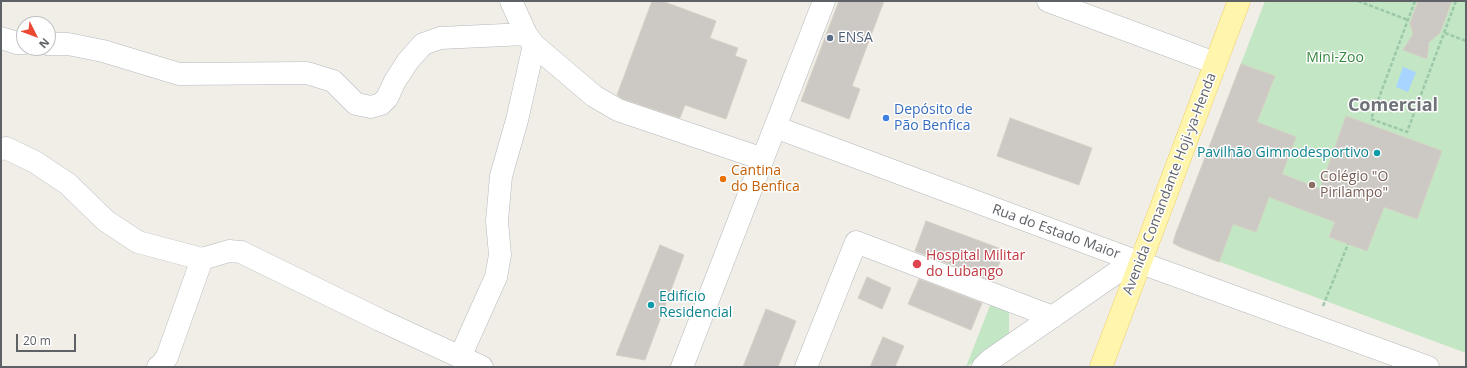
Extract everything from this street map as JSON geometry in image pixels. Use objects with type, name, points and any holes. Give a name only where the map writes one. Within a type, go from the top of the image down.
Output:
[{"type":"main road","name":"Avenida Comandante Hoji-ya-Henda","points":[[1101,367],[1239,1]]},
{"type":"street","points":[[511,1],[530,40],[594,96],[618,110],[763,159]]},
{"type":"street","points":[[682,367],[824,1]]},
{"type":"street","points":[[1048,1],[1215,64]]},
{"type":"street","points":[[1,38],[16,43]]},
{"type":"street","points":[[56,44],[68,44],[102,51],[179,74],[307,73],[333,81],[356,104],[371,107],[381,104],[387,98],[395,81],[408,61],[423,44],[440,38],[530,40]]},
{"type":"street","points":[[460,357],[496,277],[500,255],[497,221],[501,176],[517,120],[530,40]]},
{"type":"street","name":"Rua do Estado Maior","points":[[775,127],[1141,263],[1428,367]]},
{"type":"street","points":[[1,149],[6,148],[35,162],[68,184],[106,221],[138,242],[202,259],[229,251],[241,252],[380,320],[482,367]]},
{"type":"street","points":[[806,367],[856,242],[1053,317]]},
{"type":"street","points":[[158,367],[167,357],[202,259]]},
{"type":"street","points":[[983,367],[990,360],[1116,273],[1141,263]]},
{"type":"path","points":[[1358,1],[1408,20]]},
{"type":"path","points":[[1415,1],[1371,119],[1407,132],[1456,1]]},
{"type":"path","points":[[1445,33],[1466,41]]},
{"type":"path","points":[[1323,306],[1348,244]]},
{"type":"green space","name":"Colégio \"O Pirilampo\"","points":[[1265,1],[1466,1],[1466,353],[1176,245],[1174,241],[1176,233]]},
{"type":"green space","points":[[991,303],[1009,309],[1009,338],[966,367]]},
{"type":"water","points":[[1403,67],[1416,72],[1408,92],[1396,87]]},
{"type":"building","points":[[652,1],[662,1],[716,21],[710,38],[738,48],[735,56],[747,60],[726,119],[685,105],[680,118],[623,99],[617,95]]},
{"type":"building","points":[[839,1],[884,1],[852,86],[860,89],[849,119],[801,101]]},
{"type":"building","points":[[1418,1],[1452,1],[1440,33],[1429,42],[1427,59],[1403,50],[1413,34],[1410,23]]},
{"type":"building","points":[[1241,64],[1275,76],[1257,122],[1296,137],[1282,174],[1320,189],[1346,116],[1442,151],[1417,219],[1384,207],[1367,251],[1329,237],[1335,222],[1269,197],[1256,232],[1233,224],[1219,262],[1173,243]]},
{"type":"building","points":[[1010,118],[1092,148],[1079,185],[997,156]]},
{"type":"building","points":[[926,221],[1004,250],[993,281],[915,251]]},
{"type":"building","name":"Edifício Residencial","points":[[660,245],[684,255],[645,360],[616,355]]},
{"type":"building","points":[[867,277],[891,288],[882,309],[858,298]]},
{"type":"building","points":[[919,279],[982,303],[971,330],[908,304]]},
{"type":"building","points":[[766,309],[796,321],[778,367],[743,367]]},
{"type":"building","points":[[883,337],[904,346],[895,367],[870,367]]},
{"type":"place","name":"ENSA","points":[[830,38]]},
{"type":"place","name":"Depósito de Pão Benfica","points":[[886,118]]},
{"type":"place","name":"Pavilhão Gimnodesportivo","points":[[1377,153]]},
{"type":"place","name":"Cantina do Benfica","points":[[723,179]]},
{"type":"place","name":"Colégio \"O Pirilampo\"","points":[[1312,185]]},
{"type":"place","name":"Hospital Militar do Lubango","points":[[917,264]]},
{"type":"place","name":"Edifício Residencial","points":[[651,305]]},
{"type":"district","name":"Comercial","points":[[1393,106]]},
{"type":"park label","name":"Mini-Zoo","points":[[1335,58]]}]
